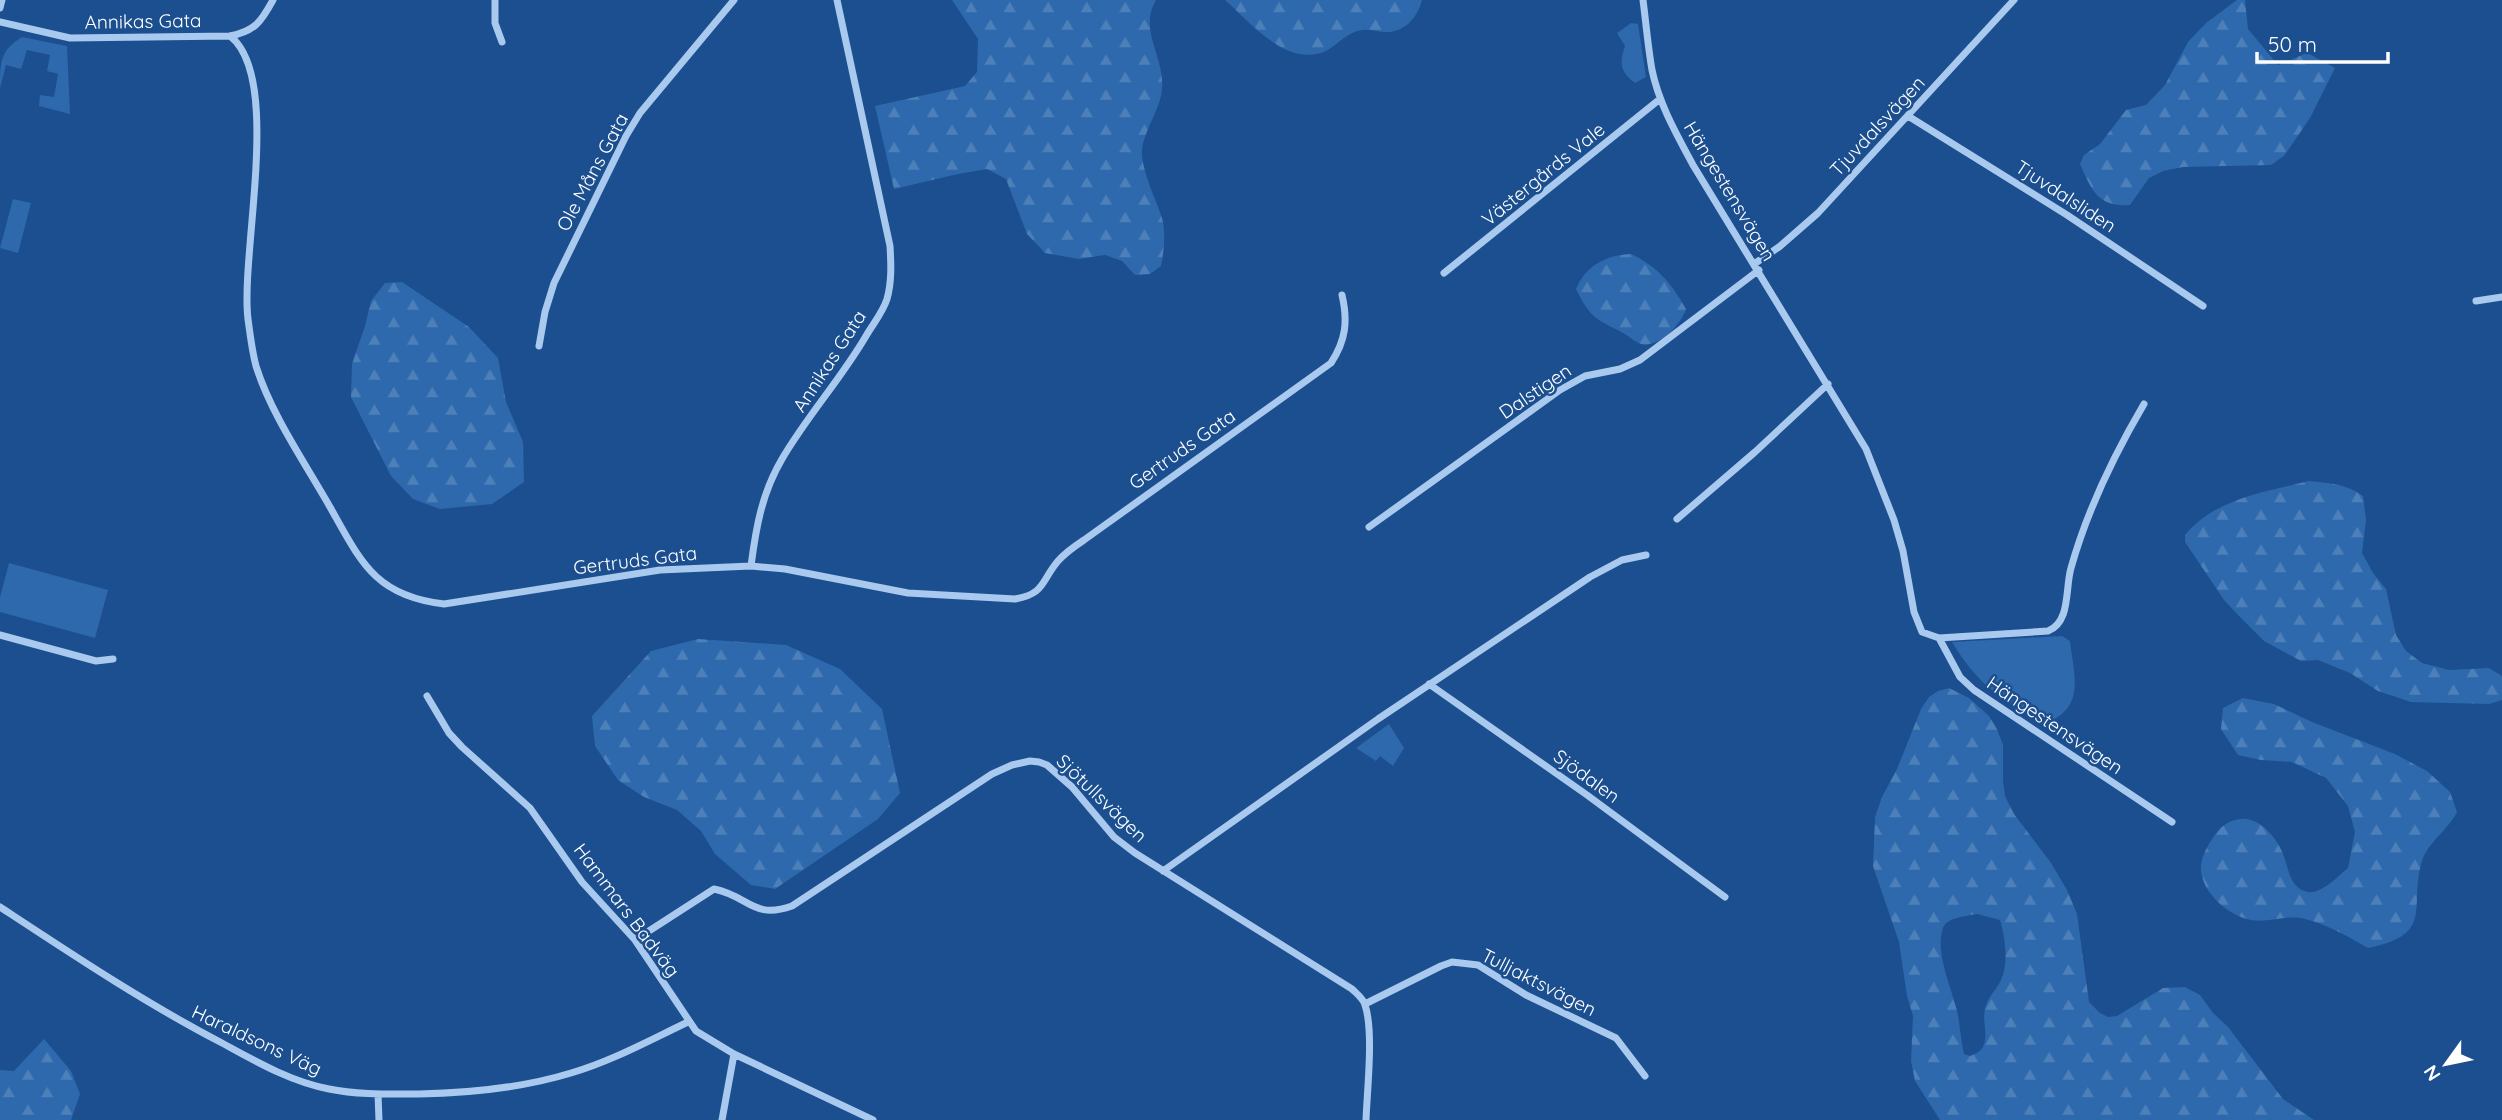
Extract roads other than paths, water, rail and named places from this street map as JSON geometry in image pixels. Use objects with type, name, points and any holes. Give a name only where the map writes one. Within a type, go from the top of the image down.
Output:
[{"type":"street","points":[[0,8],[2,0]]},
{"type":"street","name":"Annikas Gata","points":[[0,22],[70,38],[230,36],[245,33],[256,26],[273,0]]},
{"type":"street","points":[[495,0],[495,23],[502,42]]},
{"type":"street","name":"Ole Måns Gata","points":[[539,346],[554,283],[626,136],[656,94],[734,0]]},
{"type":"street","name":"Annikas Gata","points":[[751,566],[756,526],[770,483],[783,458],[858,351],[886,300],[889,286],[890,246],[837,0]]},
{"type":"street","name":"Hängestensvägen","points":[[1643,0],[1653,72],[1660,99],[1693,165],[1866,449],[1885,494],[1902,547],[1917,624],[1927,636],[1939,638],[1960,677],[1974,690],[2172,822]]},
{"type":"street","name":"Tjuvdalsvägen","points":[[1756,267],[1799,231],[2014,0]]},
{"type":"street","name":"Gertruds Gata","points":[[230,36],[239,43],[244,52],[256,104],[247,298],[256,366],[277,414],[356,554],[375,578],[404,595],[423,601],[444,604],[660,570],[751,566],[810,573],[908,593],[1015,599],[1027,597],[1037,593],[1058,561],[1076,545],[1331,363],[1339,351],[1346,328],[1342,295]]},
{"type":"street","name":"Västergårds Vale","points":[[1444,273],[1660,99]]},
{"type":"street","name":"Tjuvdalsliden","points":[[1908,116],[2046,202],[2203,306]]},
{"type":"street","name":"Dalstigen","points":[[1369,527],[1560,390],[1585,376],[1631,365],[1654,352],[1756,267]]},
{"type":"street","points":[[2476,301],[2502,297]]},
{"type":"street","points":[[1676,519],[1755,452],[1828,384]]},
{"type":"street","points":[[1939,638],[2048,631],[2059,624],[2071,568],[2091,512],[2105,477],[2144,404]]},
{"type":"street","points":[[1163,871],[1429,684],[1590,577],[1622,560],[1646,555]]},
{"type":"street","points":[[0,635],[96,661],[113,659]]},
{"type":"street","name":"Sjödalen","points":[[1429,684],[1587,795],[1725,897]]},
{"type":"street","name":"Hammars Badväg","points":[[427,696],[455,740],[530,808],[582,882],[635,940],[688,1022],[705,1038],[734,1054],[873,1120]]},
{"type":"street","name":"Sjötullsvägen","points":[[635,940],[714,889],[732,894],[763,911],[771,912],[792,906],[992,774],[1030,761],[1039,762],[1059,774],[1114,837],[1163,871],[1352,989],[1365,1003]]},
{"type":"street","name":"Haraldsons Väg","points":[[0,907],[159,1010],[250,1058],[317,1086],[377,1094],[479,1091],[548,1080],[615,1057],[688,1022]]},
{"type":"street","name":"Tulljaktsvägen","points":[[1365,1003],[1452,962],[1478,965],[1526,995],[1616,1038],[1645,1076]]},
{"type":"street","points":[[1365,1003],[1369,1024],[1366,1120]]},
{"type":"street","points":[[722,1120],[734,1054]]},
{"type":"street","points":[[377,1094],[379,1120]]}]
